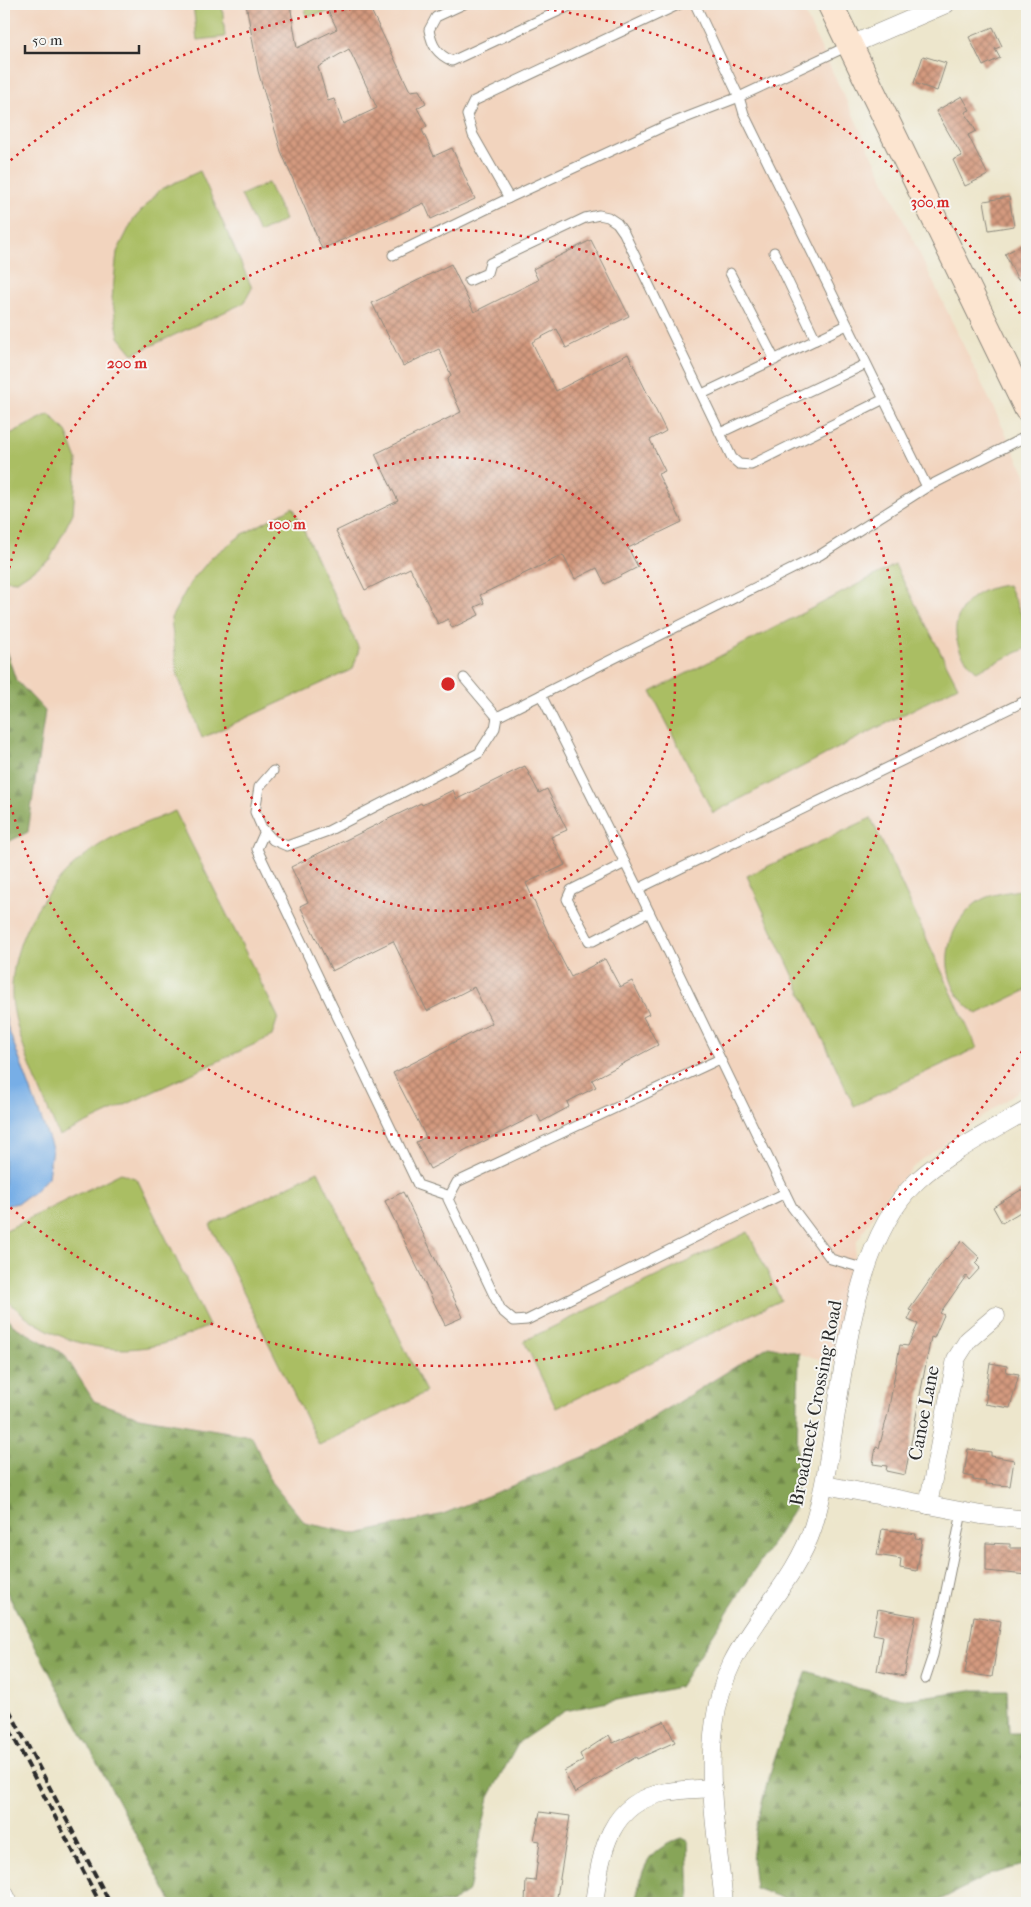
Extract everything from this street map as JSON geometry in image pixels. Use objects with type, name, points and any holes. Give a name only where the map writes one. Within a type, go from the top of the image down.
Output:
[{"type":"street","points":[[830,4],[1026,404]]},
{"type":"street","points":[[851,45],[946,4]]},
{"type":"street","name":"Broadneck Crossing Road","points":[[724,1903],[713,1788],[712,1735],[716,1705],[733,1662],[760,1614],[798,1562],[812,1530],[825,1485],[851,1331],[866,1269],[879,1236],[895,1207],[918,1181],[954,1155],[1027,1110]]},
{"type":"street","name":"Canoe Lane","points":[[928,1504],[956,1359],[968,1340],[996,1316]]},
{"type":"street","points":[[825,1485],[962,1512],[1027,1520]]},
{"type":"street","points":[[594,1903],[601,1854],[610,1833],[626,1809],[666,1792],[713,1788]]},
{"type":"street","points":[[4,1893],[9,1903]]},
{"type":"lane","points":[[464,4],[436,16],[429,30],[432,46],[441,56],[452,61],[574,4]]},
{"type":"lane","points":[[508,198],[473,135],[467,115],[474,101],[680,4]]},
{"type":"lane","points":[[695,4],[739,97],[744,114],[927,487]]},
{"type":"lane","points":[[393,255],[508,198],[667,125],[739,97],[851,45]]},
{"type":"lane","points":[[469,281],[487,273],[490,263],[585,218],[599,214],[617,223],[624,232],[732,458],[739,464],[751,464],[884,399]]},
{"type":"lane","points":[[774,252],[816,340]]},
{"type":"lane","points":[[730,273],[775,360]]},
{"type":"lane","points":[[702,394],[847,325]]},
{"type":"lane","points":[[720,433],[866,364]]},
{"type":"lane","points":[[273,771],[259,787],[255,812],[265,831],[273,840],[287,846],[328,831],[479,753],[494,728],[498,717],[820,555],[927,487],[1027,436]]},
{"type":"lane","points":[[464,678],[498,717]]},
{"type":"lane","points":[[541,695],[638,889],[792,1207],[831,1259],[866,1269]]},
{"type":"lane","points":[[638,889],[1027,700]]},
{"type":"lane","points":[[265,831],[258,848],[418,1185],[450,1196]]},
{"type":"lane","points":[[625,863],[571,890],[567,899],[574,914],[586,937],[589,941],[593,941],[648,912]]},
{"type":"lane","points":[[720,1058],[457,1182],[448,1199],[501,1310],[514,1321],[527,1320],[785,1193]]},
{"type":"lane","points":[[925,1679],[933,1656],[962,1512]]},
{"type":"shaded area","points":[[4,4],[800,4],[1027,478],[1027,1085],[917,1163],[884,1198],[857,1241],[835,1363],[769,1346],[602,1449],[443,1514],[357,1534],[306,1523],[271,1482],[252,1436],[139,1417],[93,1400],[64,1354],[14,1326],[4,1314],[4,844],[28,832],[45,711],[16,680],[4,644]]},
{"type":"green space","points":[[193,4],[222,4],[225,37],[197,40]]},
{"type":"green space","points":[[305,4],[324,4],[328,12],[306,16]]},
{"type":"green space","points":[[200,171],[252,288],[244,303],[133,354],[119,337],[112,299],[117,252],[133,220],[161,189]]},
{"type":"green space","points":[[268,183],[285,220],[259,233],[241,195]]},
{"type":"green space","points":[[49,414],[66,431],[77,460],[73,513],[50,559],[17,581],[4,580],[4,437]]},
{"type":"green space","points":[[293,507],[359,649],[353,669],[202,738],[177,674],[171,618],[190,583],[212,557],[243,534]]},
{"type":"green space","points":[[895,565],[958,686],[713,813],[651,692]]},
{"type":"green space","points":[[1008,585],[1027,627],[1027,648],[976,671],[960,650],[956,637],[956,625],[959,614],[973,597],[995,587]]},
{"type":"green space","points":[[4,644],[16,680],[45,711],[28,832],[4,844]]},
{"type":"green space","points":[[175,811],[278,1017],[272,1036],[59,1136],[24,1048],[14,1012],[12,996],[13,973],[18,950],[38,907],[52,887],[87,854],[114,837]]},
{"type":"green space","points":[[871,818],[977,1048],[854,1106],[747,876]]},
{"type":"green space","points":[[1019,890],[1027,908],[1027,990],[977,1014],[960,998],[949,974],[949,948],[952,936],[965,914],[975,904],[996,894]]},
{"type":"green space","points":[[318,1171],[426,1392],[319,1445],[210,1225]]},
{"type":"green space","points":[[121,1173],[137,1179],[209,1326],[158,1345],[116,1349],[95,1346],[55,1334],[37,1324],[4,1297],[4,1231]]},
{"type":"green space","points":[[748,1232],[781,1300],[556,1408],[524,1341]]},
{"type":"green space","points":[[4,1314],[14,1326],[64,1354],[94,1401],[139,1417],[252,1436],[271,1482],[305,1523],[357,1534],[443,1514],[602,1449],[769,1346],[799,1353],[796,1506],[679,1687],[565,1711],[519,1742],[489,1797],[469,1891],[451,1903],[172,1903],[4,1587]]},
{"type":"green space","points":[[807,1671],[857,1688],[908,1699],[970,1690],[1007,1690],[1009,1733],[1027,1733],[1027,1864],[989,1875],[934,1903],[796,1903],[755,1888],[752,1855],[762,1804],[790,1714]]},
{"type":"green space","points":[[682,1838],[688,1841],[690,1903],[635,1903],[644,1870],[653,1855],[670,1843]]},
{"type":"water","points":[[4,1009],[8,1028],[52,1148],[48,1177],[34,1192],[18,1203],[4,1206]]},
{"type":"building","points":[[246,4],[290,4],[297,48],[337,29],[325,4],[368,4],[410,91],[419,90],[426,103],[417,108],[427,126],[422,130],[434,156],[452,148],[475,199],[431,219],[424,203],[322,249],[281,151],[258,71]],"holes":[[[349,49],[377,108],[343,124],[334,99],[328,101],[318,67]]]},
{"type":"building","points":[[993,27],[1002,46],[995,49],[1000,58],[983,66],[969,37]]},
{"type":"building","points":[[923,56],[946,63],[937,91],[914,83]]},
{"type":"building","points":[[962,96],[970,110],[965,112],[976,131],[968,135],[988,175],[965,186],[953,160],[962,156],[936,111]]},
{"type":"building","points":[[1009,197],[1014,226],[989,230],[984,201]]},
{"type":"building","points":[[591,240],[629,316],[566,348],[557,329],[532,342],[556,391],[628,354],[666,431],[650,440],[665,471],[658,474],[682,522],[628,548],[638,567],[605,584],[597,568],[575,579],[563,555],[480,595],[484,603],[475,607],[479,615],[452,628],[448,619],[438,624],[410,568],[365,590],[336,531],[398,501],[375,454],[461,412],[447,381],[451,375],[439,349],[403,366],[372,303],[451,264],[474,312],[538,280],[533,269]]},
{"type":"building","points":[[1027,242],[1027,275],[1018,280],[1005,254]]},
{"type":"building","points":[[525,766],[539,793],[547,789],[567,830],[551,837],[565,865],[526,883],[550,937],[571,977],[605,959],[620,987],[632,981],[649,1014],[643,1017],[658,1045],[592,1080],[596,1087],[567,1102],[569,1107],[541,1122],[537,1114],[430,1169],[416,1142],[426,1137],[393,1073],[492,1023],[474,987],[427,1011],[393,941],[332,971],[300,906],[308,902],[291,867],[421,803],[422,805],[453,790],[457,799]]},
{"type":"building","points":[[1027,1189],[1027,1208],[1002,1223],[993,1207],[1021,1190],[1022,1192]]},
{"type":"building","points":[[403,1192],[463,1317],[445,1325],[385,1201]]},
{"type":"building","points":[[962,1241],[980,1258],[975,1263],[980,1268],[969,1280],[966,1276],[940,1313],[944,1315],[934,1338],[931,1337],[905,1475],[886,1471],[887,1466],[873,1464],[876,1447],[879,1448],[888,1413],[900,1345],[908,1346],[918,1324],[908,1320],[912,1311],[909,1310],[939,1267]]},
{"type":"building","points":[[990,1363],[1007,1366],[1006,1372],[1019,1374],[1010,1408],[985,1404]]},
{"type":"building","points":[[968,1449],[991,1452],[991,1456],[1014,1460],[1010,1486],[986,1484],[987,1482],[973,1480],[973,1477],[964,1475]]},
{"type":"building","points":[[882,1529],[916,1534],[915,1538],[922,1539],[917,1571],[900,1568],[901,1559],[877,1555]]},
{"type":"building","points":[[986,1543],[1010,1544],[1010,1548],[1027,1548],[1027,1575],[986,1571]]},
{"type":"building","points":[[878,1609],[916,1616],[904,1676],[877,1671],[883,1636],[873,1634]]},
{"type":"building","points":[[974,1616],[1001,1621],[992,1677],[965,1673]]},
{"type":"building","points":[[664,1721],[675,1742],[637,1759],[636,1757],[575,1793],[564,1771],[583,1761],[580,1754],[609,1735],[613,1743]]},
{"type":"building","points":[[540,1812],[570,1816],[556,1903],[525,1903],[526,1880],[535,1881],[540,1841],[534,1840]]},
{"type":"railway","points":[[4,1700],[110,1903]]},
{"type":"railway","points":[[4,1719],[100,1903]]}]
